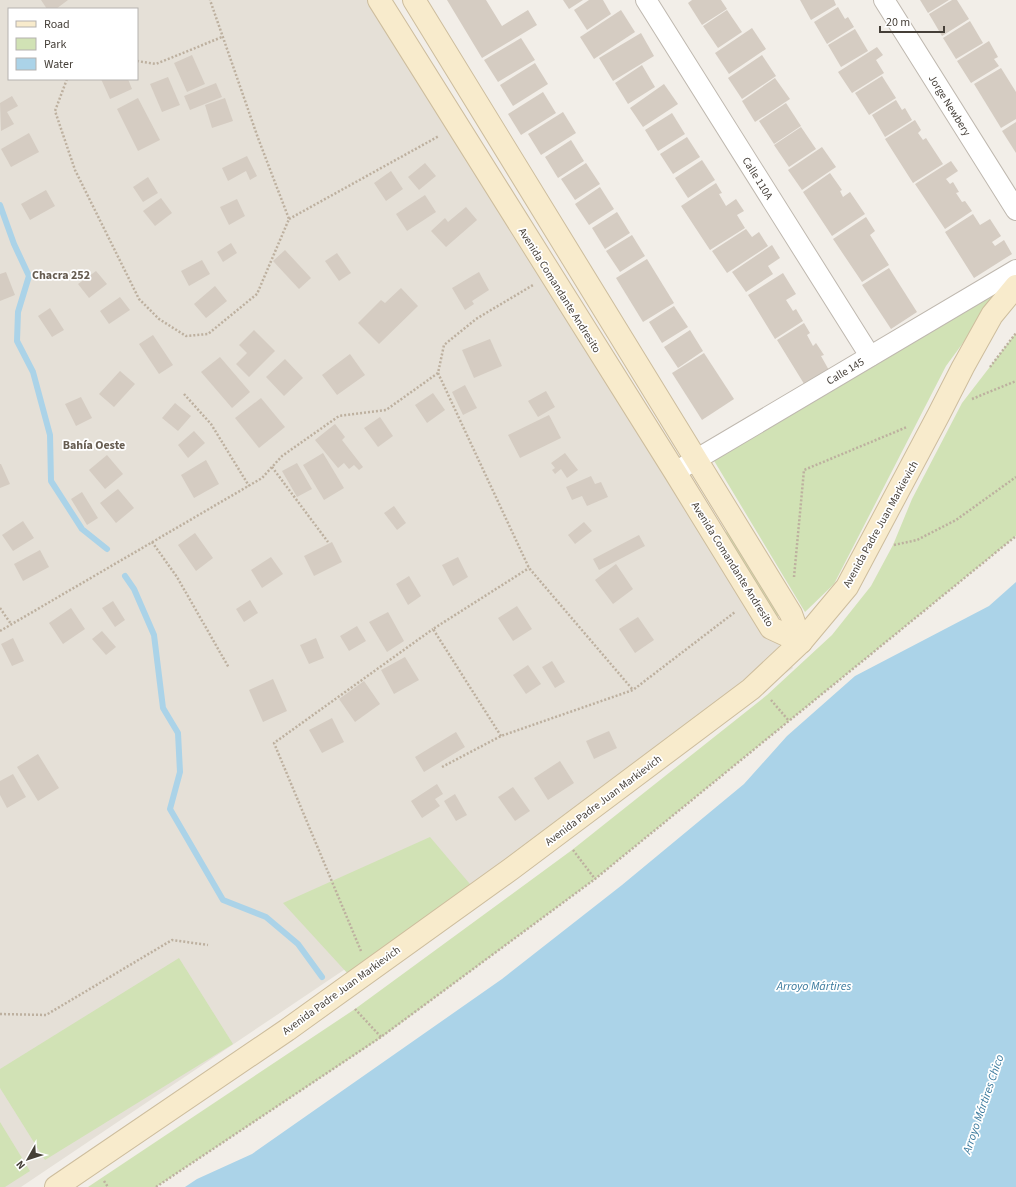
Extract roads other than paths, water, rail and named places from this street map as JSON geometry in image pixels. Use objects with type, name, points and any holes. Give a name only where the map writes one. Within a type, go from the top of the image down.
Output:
[{"type":"main road","name":"Avenida Comandante Andresito","points":[[378,0],[772,628],[801,642]]},
{"type":"main road","name":"Avenida Comandante Andresito","points":[[414,0],[791,614],[801,642]]},
{"type":"main road","name":"Avenida Padre Juan Markievich","points":[[56,1187],[287,1030],[517,864],[751,689],[801,642],[847,587],[992,315],[1016,286]]},
{"type":"street","name":"Calle 110A","points":[[646,0],[870,356]]},
{"type":"street","name":"Jorge Newbery","points":[[884,0],[1016,210]]},
{"type":"street","name":"Calle 145","points":[[675,472],[1016,270]]},
{"type":"water","name":"Arroyo Mártires","points":[[1016,582],[1016,1187],[185,1187],[197,1179],[252,1154],[502,979],[622,885],[744,784],[787,736],[855,676],[989,606]]},
{"type":"waterway","points":[[0,205],[14,244],[29,276],[18,312],[17,341],[33,372],[50,435],[51,481],[82,529],[107,549]]},
{"type":"waterway","points":[[125,576],[134,589],[154,635],[163,708],[178,733],[180,772],[170,809],[223,900],[266,917],[298,944],[322,977]]},
{"type":"district","name":"Chacra 252","points":[[61,275]]},
{"type":"district","name":"Bahía Oeste","points":[[94,445]]},
{"type":"water label","name":"Arroyo Mártires Chico","points":[[983,1104]]}]
